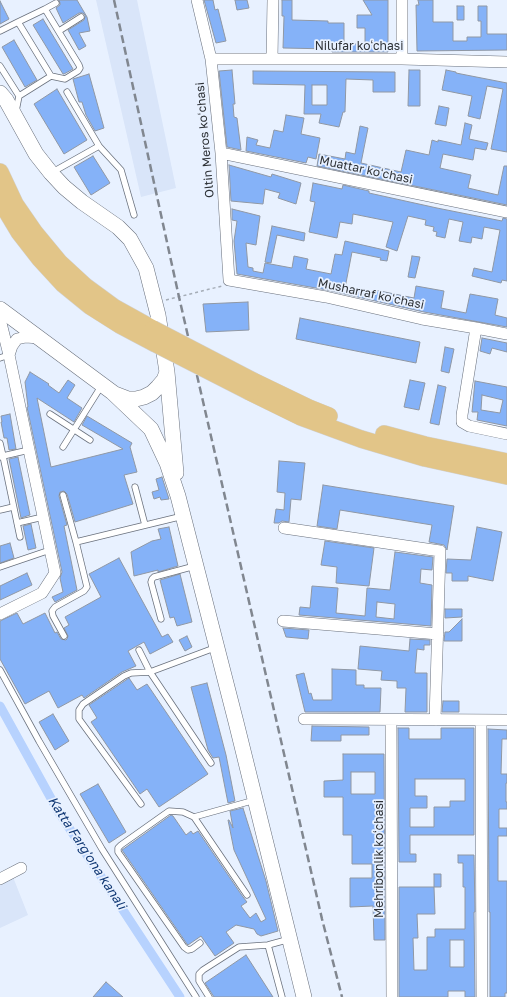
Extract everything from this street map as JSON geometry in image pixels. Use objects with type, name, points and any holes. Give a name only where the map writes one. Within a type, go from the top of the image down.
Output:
[{"type":"main road","points":[[6,96],[15,117],[36,154],[51,173],[82,202],[118,227],[130,239],[146,268],[158,315],[167,372],[178,496]]},
{"type":"main road","points":[[0,172],[15,204],[59,262],[85,286],[153,336]]},
{"type":"main road","points":[[0,200],[20,232],[40,259],[63,284],[90,306],[120,325],[153,336],[251,386],[301,417],[361,439],[425,458],[507,476]]},
{"type":"main road","points":[[0,309],[107,389],[151,429],[167,462],[178,496],[217,647],[304,997]]},
{"type":"main road","points":[[107,389],[128,399],[144,397],[152,393],[158,387],[164,380],[167,372]]},
{"type":"main road","points":[[251,386],[343,421],[381,433],[425,445],[507,462]]},
{"type":"street","name":"Oltin Meros koʻchasi","points":[[196,0],[210,59],[221,153],[229,280]]},
{"type":"street","points":[[272,59],[273,0]]},
{"type":"street","points":[[402,0],[402,59]]},
{"type":"street","name":"Nilufar koʻchasi","points":[[210,59],[402,59],[507,62]]},
{"type":"street","name":"Muattar koʻchasi","points":[[221,153],[507,212]]},
{"type":"street","name":"Musharraf koʻchasi","points":[[229,280],[326,297],[422,319],[507,334]]},
{"type":"street","points":[[0,319],[4,356],[29,450],[55,573],[42,593],[0,614]]},
{"type":"street","points":[[476,328],[462,422],[469,426],[507,434]]},
{"type":"street","points":[[4,356],[17,339],[26,337],[39,338]]},
{"type":"street","points":[[284,528],[440,551],[435,720]]},
{"type":"street","points":[[283,621],[438,634]]},
{"type":"street","points":[[304,719],[507,720]]},
{"type":"street","name":"Mehribonlik koʻchasi","points":[[391,720],[392,997]]},
{"type":"street","points":[[481,720],[482,997]]},
{"type":"street","points":[[0,880],[21,868]]},
{"type":"lane","points":[[0,31],[56,3]]},
{"type":"lane","points":[[0,66],[6,96],[51,76],[65,79],[78,71],[80,68],[79,65],[45,9]]},
{"type":"lane","points":[[59,31],[81,18]]},
{"type":"lane","points":[[18,22],[51,76]]},
{"type":"lane","points":[[67,92],[99,146],[121,170],[134,214]]},
{"type":"lane","points":[[51,173],[99,146]]},
{"type":"lane","points":[[63,447],[74,429],[107,389]]},
{"type":"lane","points":[[50,414],[90,440]]},
{"type":"lane","points":[[0,443],[1,456],[20,537]]},
{"type":"lane","points":[[1,456],[29,450]]},
{"type":"lane","points":[[135,487],[145,525]]},
{"type":"lane","points":[[63,495],[87,587],[84,591],[55,607],[52,611],[53,616],[64,636]]},
{"type":"lane","points":[[0,510],[14,507]]},
{"type":"lane","points":[[76,542],[183,516]]},
{"type":"lane","points":[[17,522],[43,517]]},
{"type":"lane","points":[[0,567],[50,550]]},
{"type":"lane","points":[[161,619],[151,582],[152,579],[154,577],[196,566]]},
{"type":"lane","points":[[141,804],[80,719],[79,710],[83,704],[124,676],[131,673],[150,672],[217,647]]},
{"type":"lane","points":[[139,650],[150,672],[211,763]]},
{"type":"lane","points":[[0,670],[39,741],[102,849],[196,997]]},
{"type":"lane","points":[[194,817],[256,800]]},
{"type":"lane","points":[[200,944],[188,950],[184,947],[118,852],[118,848],[169,811],[183,812],[194,817],[247,895]]},
{"type":"lane","points":[[209,997],[199,981],[199,974],[203,970],[239,947],[268,945],[290,939]]},
{"type":"lane","points":[[268,945],[282,997]]},
{"type":"path","points":[[155,303],[228,285],[229,280]]},
{"type":"shaded area","points":[[96,0],[137,0],[176,188],[141,197]]},
{"type":"shaded area","points":[[13,877],[28,915],[0,928],[0,884]]},
{"type":"building","points":[[59,0],[77,0],[87,17],[90,31],[79,33],[86,46],[79,50],[68,30],[84,20],[85,15],[83,13],[79,13],[63,23],[56,8],[60,5]]},
{"type":"building","points":[[204,0],[213,0],[215,10],[218,9],[226,41],[216,43]]},
{"type":"building","points":[[235,0],[247,0],[249,8],[237,10]]},
{"type":"building","points":[[282,0],[292,0],[292,20],[344,23],[344,44],[365,44],[365,28],[357,28],[357,15],[372,15],[363,0],[388,0],[388,52],[332,52],[332,49],[283,48],[284,16],[282,16]]},
{"type":"building","points":[[418,0],[433,0],[433,22],[453,22],[453,41],[467,41],[467,37],[481,37],[481,21],[478,21],[478,6],[487,6],[487,34],[507,34],[507,50],[417,51],[416,5],[419,5]]},
{"type":"building","points":[[0,1],[9,19],[0,24]]},
{"type":"building","points":[[457,6],[464,6],[464,20],[457,20]]},
{"type":"building","points":[[43,19],[73,69],[64,74],[33,25]]},
{"type":"building","points":[[14,40],[37,80],[25,87],[2,47]]},
{"type":"building","points":[[232,70],[235,104],[233,104],[234,117],[237,118],[241,150],[227,147],[219,71]]},
{"type":"building","points":[[409,70],[420,70],[420,106],[408,106]]},
{"type":"building","points":[[446,70],[507,83],[507,152],[491,149],[503,89],[487,86],[480,119],[468,116],[472,96],[442,90]]},
{"type":"building","points":[[253,71],[395,72],[395,92],[373,92],[373,80],[346,79],[345,112],[343,112],[339,127],[319,123],[321,114],[304,114],[305,85],[253,84]],"holes":[[[312,85],[327,85],[327,105],[312,105]]]},
{"type":"building","points":[[89,74],[104,128],[95,131],[86,115],[82,102],[79,102],[73,79]]},
{"type":"building","points":[[57,89],[87,140],[64,154],[34,104]]},
{"type":"building","points":[[439,106],[449,108],[446,126],[435,124]]},
{"type":"building","points":[[286,115],[304,118],[301,134],[320,138],[316,159],[308,157],[306,163],[246,151],[247,137],[258,140],[256,145],[270,148],[274,130],[283,132]]},
{"type":"building","points":[[465,123],[472,125],[469,139],[488,143],[486,150],[475,148],[473,160],[443,154],[440,168],[471,175],[468,188],[498,195],[504,166],[507,166],[507,205],[317,166],[319,154],[345,159],[346,152],[355,154],[360,126],[368,128],[361,163],[401,172],[406,150],[429,155],[432,140],[461,145]]},
{"type":"building","points":[[93,156],[110,183],[91,195],[74,167]]},
{"type":"building","points":[[229,165],[271,177],[272,174],[301,183],[296,204],[278,198],[280,193],[265,189],[263,204],[231,201]]},
{"type":"building","points":[[313,183],[342,189],[343,185],[369,191],[369,193],[437,208],[502,221],[503,218],[507,219],[507,281],[502,280],[501,283],[472,276],[474,268],[492,272],[500,230],[484,227],[482,239],[472,237],[471,243],[459,241],[463,222],[449,219],[445,238],[436,236],[437,232],[433,231],[434,227],[425,225],[426,220],[408,216],[397,251],[386,247],[393,222],[353,214],[352,224],[340,222],[337,238],[309,232],[315,202],[310,201]]},
{"type":"building","points":[[232,209],[260,216],[256,245],[246,243],[248,267],[253,268],[253,271],[263,273],[265,263],[292,268],[294,256],[308,259],[306,269],[331,274],[335,254],[342,255],[345,241],[389,251],[387,261],[380,260],[381,258],[352,252],[345,288],[374,293],[375,290],[414,298],[416,286],[444,291],[441,308],[466,313],[470,294],[498,299],[495,315],[507,318],[507,327],[424,312],[327,290],[237,274],[234,241],[237,221],[232,220]]},
{"type":"building","points":[[272,226],[305,233],[304,241],[277,235],[271,263],[265,262]]},
{"type":"building","points":[[412,256],[420,257],[415,278],[408,277]]},
{"type":"building","points":[[248,302],[249,330],[206,332],[203,304]]},
{"type":"building","points":[[300,318],[420,342],[416,363],[296,339]]},
{"type":"building","points":[[482,338],[507,343],[507,352],[492,348],[490,354],[480,351]]},
{"type":"building","points":[[445,347],[454,349],[449,373],[441,371]]},
{"type":"building","points":[[30,372],[49,384],[48,385],[59,393],[68,380],[75,385],[67,398],[82,408],[74,422],[37,398],[51,467],[123,449],[82,425],[87,416],[132,443],[130,447],[137,472],[124,475],[133,504],[75,522],[67,494],[64,491],[60,492],[59,496],[67,525],[64,526],[77,590],[55,602],[52,597],[63,592],[60,578],[62,572],[27,407],[25,382]]},
{"type":"building","points":[[410,380],[425,383],[419,410],[404,407]]},
{"type":"building","points":[[475,381],[507,387],[507,426],[477,420],[478,412],[472,412]],"holes":[[[482,395],[503,400],[500,413],[481,410]]]},
{"type":"building","points":[[438,385],[446,387],[439,425],[430,423]]},
{"type":"building","points":[[10,414],[16,449],[9,450],[7,438],[4,438],[1,416]]},
{"type":"building","points":[[18,457],[30,515],[21,518],[9,459]]},
{"type":"building","points":[[279,461],[305,463],[301,500],[291,499],[289,522],[282,521],[279,523],[274,523],[276,509],[284,510],[285,493],[277,492]]},
{"type":"building","points":[[162,477],[169,499],[161,500],[160,497],[154,499],[152,492],[159,490],[156,479]]},
{"type":"building","points":[[323,485],[454,506],[447,550],[444,545],[429,542],[432,525],[340,510],[337,529],[317,526]]},
{"type":"building","points":[[31,524],[36,548],[28,550],[23,526]]},
{"type":"building","points":[[169,527],[178,566],[158,572],[158,570],[134,576],[131,552],[152,541],[161,539],[158,529]]},
{"type":"building","points":[[477,527],[502,532],[493,581],[468,576],[468,581],[452,581],[452,573],[446,573],[447,559],[471,560]]},
{"type":"building","points":[[325,541],[374,548],[369,586],[336,583],[337,567],[321,565]]},
{"type":"building","points":[[10,543],[14,558],[0,563],[0,546]]},
{"type":"building","points":[[395,552],[433,557],[432,570],[421,569],[420,583],[432,585],[431,626],[299,615],[300,607],[310,608],[312,586],[338,588],[336,613],[365,616],[367,588],[390,590]],"holes":[[[377,602],[395,604],[394,619],[376,617]]]},
{"type":"building","points":[[119,558],[162,637],[168,634],[173,642],[150,654],[144,642],[128,651],[136,666],[122,672],[84,698],[82,695],[58,708],[49,691],[25,704],[0,659],[0,621],[17,613],[23,624],[45,613],[55,633],[57,632],[61,639],[66,640],[68,636],[64,628],[69,625],[65,617],[101,597],[89,574]]},
{"type":"building","points":[[27,573],[32,585],[0,600],[0,586]]},
{"type":"building","points":[[180,574],[192,622],[177,626],[174,617],[170,618],[160,580]]},
{"type":"building","points":[[445,609],[462,609],[462,617],[445,618]]},
{"type":"building","points":[[462,619],[462,641],[444,641],[445,632],[449,632]]},
{"type":"building","points":[[283,628],[309,630],[308,639],[286,637]]},
{"type":"building","points":[[187,636],[192,647],[185,651],[179,640]]},
{"type":"building","points":[[410,639],[430,640],[430,645],[424,645],[424,650],[417,649],[415,673],[427,673],[427,712],[405,712],[406,688],[397,688],[397,681],[381,680],[382,671],[358,669],[360,646],[409,651]]},
{"type":"building","points":[[332,669],[356,670],[356,685],[364,685],[364,688],[381,688],[380,712],[305,712],[296,675],[304,673],[309,694],[311,693],[313,700],[332,700]]},
{"type":"building","points":[[129,678],[137,690],[147,684],[208,774],[159,807],[147,789],[140,794],[91,722],[97,718],[89,705]]},
{"type":"building","points":[[207,683],[226,755],[235,801],[228,803],[219,757],[213,758],[208,750],[191,687]]},
{"type":"building","points":[[443,701],[459,701],[459,712],[442,712]]},
{"type":"building","points":[[53,714],[69,741],[55,750],[39,722]]},
{"type":"building","points":[[312,726],[369,727],[369,735],[341,735],[341,741],[311,741]]},
{"type":"building","points":[[398,728],[409,728],[409,739],[441,739],[441,728],[474,728],[474,835],[410,835],[410,854],[416,854],[416,862],[399,862]],"holes":[[[415,779],[465,779],[465,801],[450,801],[450,807],[434,807],[434,827],[410,827],[410,808],[427,808],[427,796],[415,796]]]},
{"type":"building","points":[[488,729],[507,730],[507,739],[502,739],[501,774],[507,774],[507,809],[499,809],[499,828],[507,828],[507,836],[498,836],[498,881],[507,881],[507,993],[505,993],[505,997],[490,997]]},
{"type":"building","points":[[343,754],[384,754],[385,940],[374,940],[373,906],[350,907],[350,878],[372,878],[372,864],[352,864],[352,835],[343,835],[343,797],[324,797],[324,781],[343,780]],"holes":[[[351,772],[375,772],[375,794],[351,794]]]},
{"type":"building","points":[[98,784],[126,832],[109,843],[80,794]]},
{"type":"building","points":[[243,808],[266,881],[278,931],[261,936],[257,934],[254,929],[236,925],[226,932],[234,943],[215,956],[201,936],[188,945],[187,944],[122,850],[171,815],[173,816],[186,835],[191,831],[193,834],[198,831],[247,902],[241,906],[250,918],[256,913],[261,922],[266,919],[234,850],[228,820],[233,828],[230,811]]},
{"type":"building","points":[[458,855],[474,855],[475,997],[465,997],[465,991],[448,991],[448,997],[399,997],[399,887],[434,887],[435,914],[417,914],[418,938],[413,938],[414,970],[427,970],[427,937],[435,937],[435,929],[465,929],[465,887],[463,887],[463,863],[458,863]],"holes":[[[450,940],[464,940],[464,967],[450,967]]]},
{"type":"building","points":[[434,874],[441,874],[441,887],[434,887]]},
{"type":"building","points":[[246,955],[273,997],[214,997],[205,983]]},
{"type":"building","points":[[106,982],[123,997],[93,997]]},
{"type":"waterway","name":"Katta Farg'ona kanali","points":[[0,706],[58,811],[180,997]]},
{"type":"railway","points":[[114,0],[179,297],[322,919],[342,997]]}]
